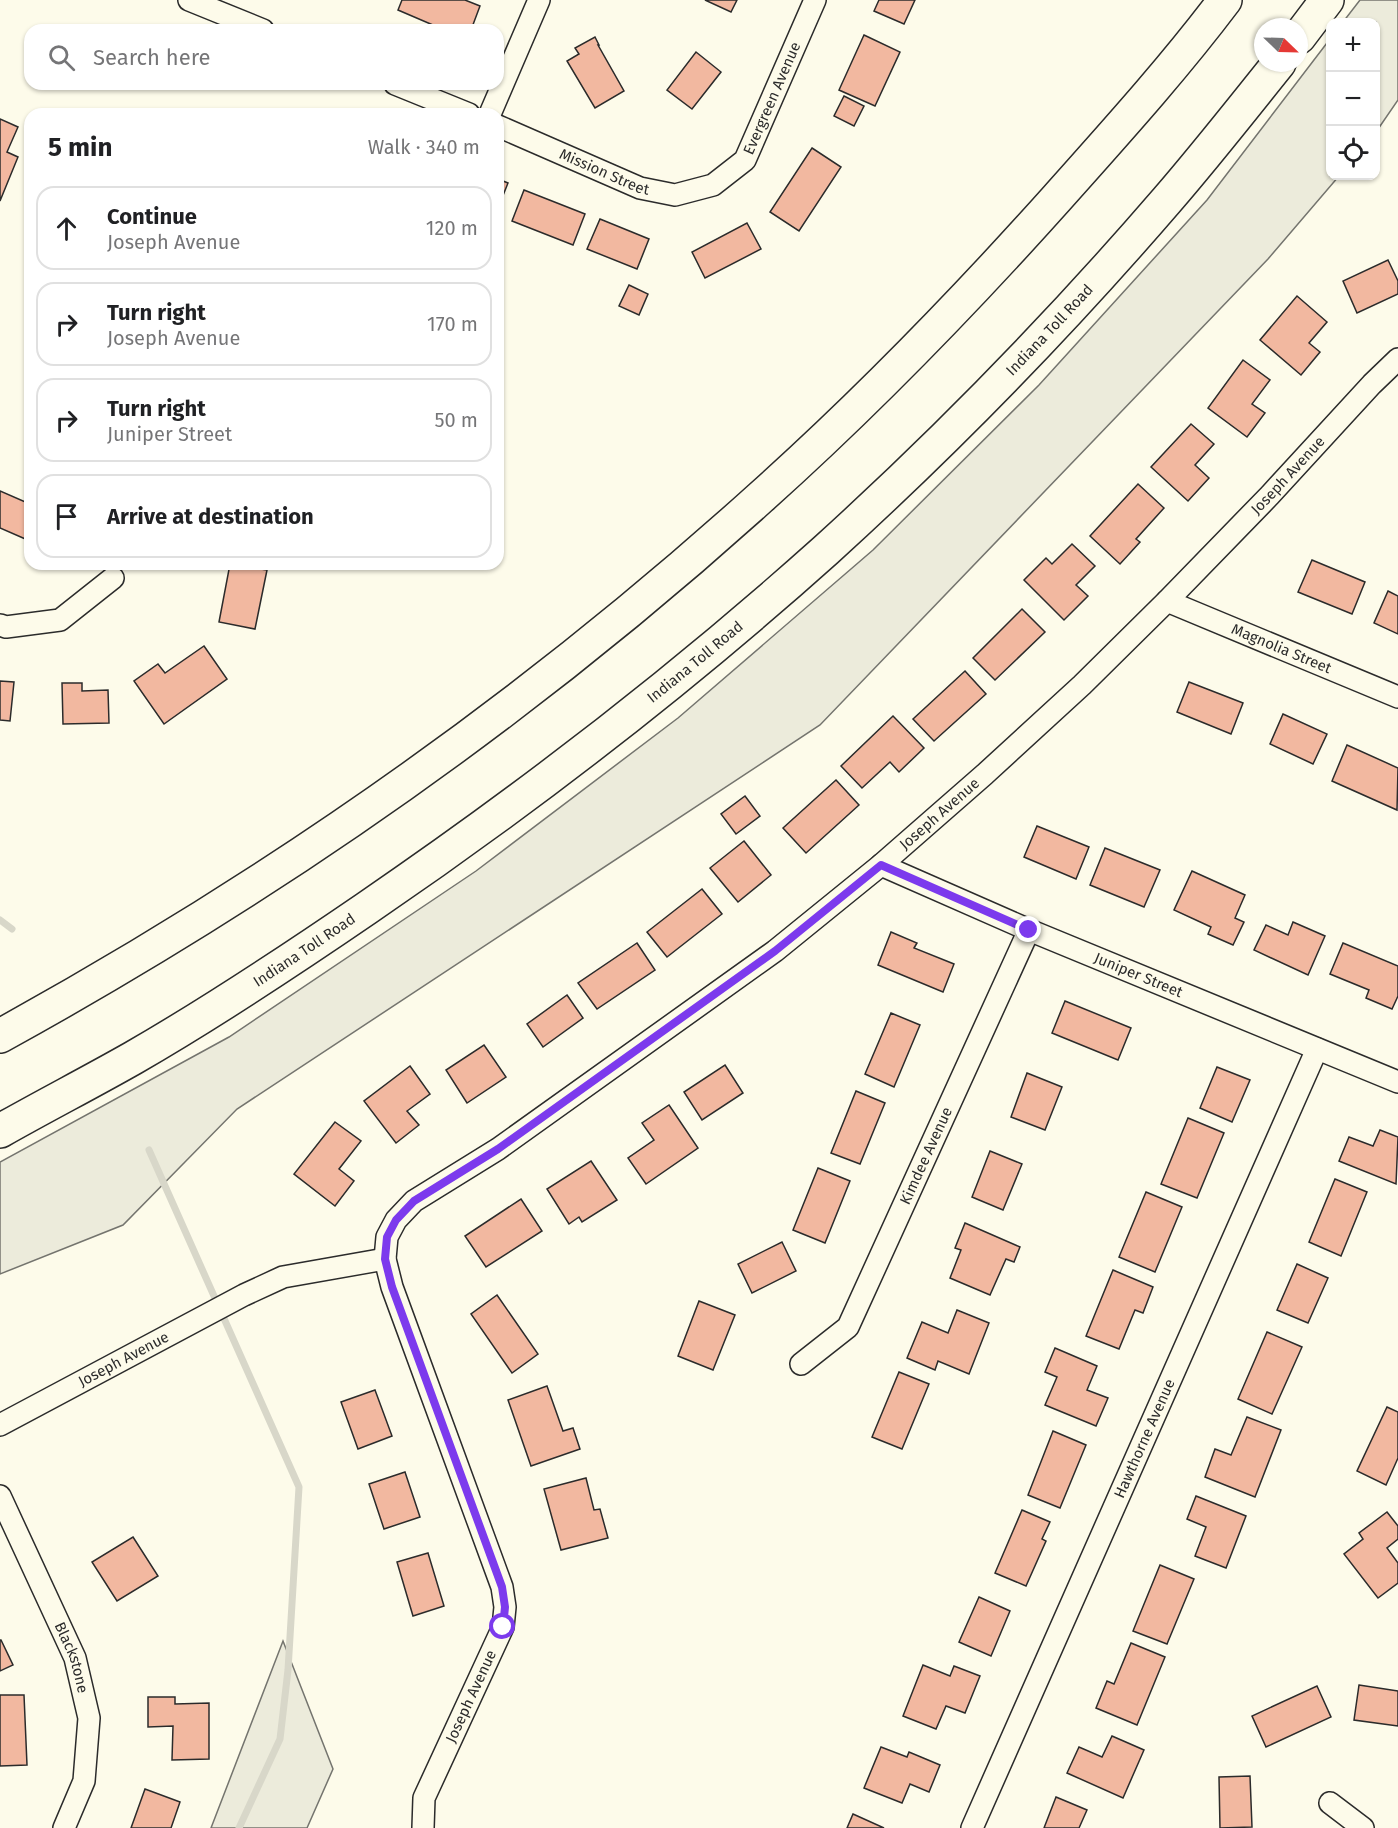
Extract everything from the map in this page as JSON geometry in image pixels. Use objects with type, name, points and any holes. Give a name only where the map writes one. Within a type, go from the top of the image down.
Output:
[{"type":"highway","points":[[0,1036],[85,989],[220,906],[390,793],[506,708],[637,603],[761,498],[886,379],[993,269],[1093,157],[1225,0]]},
{"type":"highway","points":[[1308,25],[1327,0]]},
{"type":"highway","name":"Indiana Toll Road","points":[[0,1131],[136,1056],[292,959],[452,850],[536,788],[704,656],[836,540],[953,428],[1060,319],[1167,200],[1273,72]]},
{"type":"street","points":[[189,0],[248,24]]},
{"type":"street","points":[[504,81],[539,0]]},
{"type":"street","name":"Evergreen Avenue","points":[[713,185],[745,160],[815,0]]},
{"type":"street","points":[[410,90],[454,108]]},
{"type":"street","points":[[493,108],[500,90]]},
{"type":"street","name":"Mission Street","points":[[504,129],[640,188],[675,195],[713,185]]},
{"type":"street","name":"Joseph Avenue","points":[[423,1828],[424,1798],[503,1627],[505,1607],[502,1587],[392,1287],[385,1259],[387,1237],[396,1220],[414,1201],[498,1149],[775,951],[881,865],[1074,692],[1167,601],[1270,495],[1385,370],[1398,359]]},
{"type":"street","points":[[0,626],[60,620],[113,578]]},
{"type":"street","name":"Magnolia Street","points":[[1167,601],[1398,697]]},
{"type":"street","name":"Juniper Street","points":[[881,865],[1029,930],[1398,1082]]},
{"type":"street","name":"Kimdee Avenue","points":[[801,1364],[848,1327],[1029,930]]},
{"type":"street","name":"Hawthorne Avenue","points":[[972,1828],[1317,1049]]},
{"type":"street","name":"Joseph Avenue","points":[[0,1425],[175,1331],[283,1277],[385,1259]]},
{"type":"street","name":"Blackstone","points":[[0,1496],[75,1658],[89,1718],[84,1780],[64,1828]]},
{"type":"street","points":[[1330,1803],[1363,1828]]},
{"type":"shaded area","points":[[1360,0],[1398,0],[1398,100],[1380,126],[1380,18],[1346,18]]},
{"type":"shaded area","points":[[1326,44],[1326,180],[1336,180],[1268,259],[820,725],[237,1109],[123,1225],[0,1274],[0,1162],[229,1037],[476,871],[678,718],[873,550],[1039,385],[1207,200],[1305,72],[1308,72],[1308,68]]},
{"type":"shaded area","points":[[283,1641],[333,1769],[307,1828],[211,1828]]},
{"type":"building","points":[[402,0],[465,0],[480,6],[473,24],[431,24],[398,10]]},
{"type":"building","points":[[705,0],[737,0],[731,12]]},
{"type":"building","points":[[879,0],[915,0],[904,24],[874,11]]},
{"type":"building","points":[[864,35],[900,52],[875,106],[839,90]]},
{"type":"building","points":[[595,37],[624,91],[595,108],[567,61],[579,54],[575,48]]},
{"type":"building","points":[[696,52],[721,72],[692,109],[667,90]]},
{"type":"building","points":[[844,96],[864,106],[854,126],[834,116]]},
{"type":"building","points":[[0,119],[18,127],[7,152],[18,157],[0,201]]},
{"type":"building","points":[[812,148],[841,167],[799,231],[770,212]]},
{"type":"building","points":[[504,181],[508,183],[504,193]]},
{"type":"building","points":[[524,190],[585,214],[573,245],[512,221]]},
{"type":"building","points":[[600,219],[649,239],[637,269],[587,249]]},
{"type":"building","points":[[747,223],[761,249],[705,278],[692,252]]},
{"type":"building","points":[[1388,260],[1398,281],[1398,294],[1357,313],[1343,281]]},
{"type":"building","points":[[629,285],[648,294],[639,315],[619,306]]},
{"type":"building","points":[[1297,296],[1327,322],[1309,343],[1320,352],[1301,375],[1260,340]]},
{"type":"building","points":[[1243,360],[1270,380],[1252,404],[1265,413],[1247,437],[1208,408]]},
{"type":"building","points":[[1191,424],[1214,444],[1195,465],[1209,478],[1188,501],[1151,467]]},
{"type":"building","points":[[1138,484],[1164,508],[1136,539],[1140,542],[1120,564],[1090,536]]},
{"type":"building","points":[[0,491],[24,501],[24,538],[0,528]]},
{"type":"building","points":[[1072,544],[1095,566],[1076,585],[1088,596],[1064,620],[1024,580],[1046,558],[1052,564]]},
{"type":"building","points":[[1312,560],[1365,582],[1352,614],[1298,592]]},
{"type":"building","points":[[229,570],[267,570],[255,629],[219,622]]},
{"type":"building","points":[[1388,591],[1398,596],[1398,634],[1374,623]]},
{"type":"building","points":[[1022,609],[1045,632],[995,680],[973,658]]},
{"type":"building","points":[[204,646],[227,679],[164,724],[134,681],[158,664],[165,673]]},
{"type":"building","points":[[965,671],[986,694],[934,741],[913,719]]},
{"type":"building","points":[[0,681],[14,682],[10,721],[0,720]]},
{"type":"building","points":[[1189,682],[1243,703],[1231,734],[1177,712]]},
{"type":"building","points":[[62,683],[82,683],[82,691],[108,690],[109,723],[63,724]]},
{"type":"building","points":[[1283,714],[1327,734],[1313,764],[1270,744]]},
{"type":"building","points":[[893,716],[924,748],[899,772],[890,762],[862,788],[841,766]]},
{"type":"building","points":[[1347,745],[1398,768],[1397,810],[1332,781]]},
{"type":"building","points":[[836,780],[859,805],[806,853],[783,828]]},
{"type":"building","points":[[745,796],[760,816],[736,834],[721,814]]},
{"type":"building","points":[[1037,826],[1089,847],[1076,879],[1024,857]]},
{"type":"building","points":[[744,841],[771,875],[738,902],[710,868]]},
{"type":"building","points":[[1105,848],[1160,870],[1144,907],[1090,885]]},
{"type":"building","points":[[1192,871],[1245,895],[1235,918],[1244,922],[1233,945],[1208,934],[1211,927],[1174,910]]},
{"type":"building","points":[[702,889],[722,914],[667,957],[647,932]]},
{"type":"building","points":[[1293,922],[1325,936],[1308,975],[1254,950],[1266,925],[1288,935]]},
{"type":"building","points":[[891,932],[917,943],[914,948],[954,964],[943,992],[878,965]]},
{"type":"building","points":[[637,943],[655,970],[597,1009],[578,983]]},
{"type":"building","points":[[1343,943],[1398,966],[1398,996],[1392,1009],[1366,998],[1369,990],[1330,974]]},
{"type":"building","points":[[567,995],[583,1018],[543,1047],[527,1024]]},
{"type":"building","points":[[1065,1001],[1131,1028],[1118,1060],[1052,1033]]},
{"type":"building","points":[[891,1013],[920,1025],[894,1087],[865,1074]]},
{"type":"building","points":[[484,1045],[506,1077],[467,1103],[446,1070]]},
{"type":"building","points":[[725,1065],[743,1093],[702,1120],[684,1092]]},
{"type":"building","points":[[410,1066],[430,1094],[407,1111],[419,1125],[396,1143],[364,1101]]},
{"type":"building","points":[[1217,1067],[1250,1080],[1232,1122],[1200,1108]]},
{"type":"building","points":[[1027,1073],[1062,1087],[1045,1130],[1011,1117]]},
{"type":"building","points":[[856,1091],[885,1103],[860,1164],[831,1153]]},
{"type":"building","points":[[669,1105],[698,1148],[646,1184],[628,1158],[654,1140],[642,1123]]},
{"type":"building","points":[[1188,1118],[1224,1133],[1197,1198],[1161,1184]]},
{"type":"building","points":[[335,1122],[361,1141],[339,1169],[354,1181],[335,1206],[294,1174]]},
{"type":"building","points":[[1380,1130],[1398,1137],[1396,1184],[1339,1161],[1349,1137],[1373,1146]]},
{"type":"building","points":[[990,1151],[1022,1164],[1003,1210],[972,1197]]},
{"type":"building","points":[[591,1161],[617,1200],[582,1222],[579,1217],[569,1224],[547,1189]]},
{"type":"building","points":[[818,1168],[850,1181],[825,1243],[793,1230]]},
{"type":"building","points":[[1335,1179],[1367,1192],[1341,1256],[1309,1242]]},
{"type":"building","points":[[1146,1192],[1182,1207],[1155,1272],[1119,1257]]},
{"type":"building","points":[[521,1199],[542,1231],[486,1267],[465,1236]]},
{"type":"building","points":[[965,1223],[1020,1247],[1014,1262],[1006,1259],[990,1295],[950,1278],[961,1250],[955,1248]]},
{"type":"building","points":[[782,1242],[796,1271],[752,1293],[738,1264]]},
{"type":"building","points":[[1297,1264],[1328,1278],[1308,1323],[1277,1310]]},
{"type":"building","points":[[1113,1270],[1153,1287],[1143,1313],[1135,1310],[1119,1349],[1086,1336]]},
{"type":"building","points":[[497,1295],[538,1354],[512,1373],[471,1314]]},
{"type":"building","points":[[699,1301],[735,1315],[713,1370],[678,1356]]},
{"type":"building","points":[[957,1310],[989,1323],[969,1374],[938,1361],[935,1370],[907,1358],[922,1322],[948,1333]]},
{"type":"building","points":[[1267,1332],[1302,1347],[1272,1414],[1238,1399]]},
{"type":"building","points":[[1055,1348],[1097,1366],[1087,1390],[1108,1398],[1096,1426],[1045,1405],[1057,1377],[1045,1372]]},
{"type":"building","points":[[899,1372],[929,1384],[902,1449],[872,1437]]},
{"type":"building","points":[[547,1386],[563,1431],[573,1428],[580,1449],[531,1466],[508,1400]]},
{"type":"building","points":[[375,1390],[392,1436],[358,1449],[341,1402]]},
{"type":"building","points":[[1387,1407],[1398,1412],[1398,1458],[1386,1485],[1357,1471]]},
{"type":"building","points":[[1247,1417],[1281,1430],[1255,1497],[1205,1477],[1215,1449],[1231,1455]]},
{"type":"building","points":[[1053,1431],[1086,1445],[1060,1508],[1028,1495]]},
{"type":"building","points":[[405,1472],[420,1517],[384,1529],[369,1484]]},
{"type":"building","points":[[586,1478],[594,1510],[600,1509],[608,1538],[561,1550],[544,1489]]},
{"type":"building","points":[[1196,1496],[1246,1516],[1226,1568],[1195,1556],[1206,1527],[1187,1519]]},
{"type":"building","points":[[1022,1510],[1050,1522],[1042,1539],[1046,1541],[1026,1586],[995,1573]]},
{"type":"building","points":[[1387,1512],[1398,1526],[1398,1539],[1387,1548],[1398,1563],[1398,1583],[1378,1598],[1344,1554],[1363,1539],[1359,1533]]},
{"type":"building","points":[[133,1537],[158,1576],[117,1601],[92,1562]]},
{"type":"building","points":[[428,1553],[444,1606],[413,1616],[397,1562]]},
{"type":"building","points":[[1160,1565],[1194,1579],[1167,1644],[1133,1631]]},
{"type":"building","points":[[979,1597],[1010,1611],[991,1656],[959,1642]]},
{"type":"building","points":[[0,1640],[13,1665],[0,1671]]},
{"type":"building","points":[[1131,1643],[1165,1657],[1137,1725],[1096,1708],[1107,1681],[1114,1684]]},
{"type":"building","points":[[923,1665],[950,1676],[954,1666],[980,1676],[965,1713],[946,1706],[936,1729],[903,1716]]},
{"type":"building","points":[[1359,1685],[1398,1691],[1398,1726],[1354,1720]]},
{"type":"building","points":[[1317,1686],[1331,1717],[1266,1747],[1252,1716]]},
{"type":"building","points":[[0,1695],[24,1695],[27,1765],[0,1766]]},
{"type":"building","points":[[148,1697],[175,1697],[175,1704],[209,1703],[209,1759],[172,1760],[173,1726],[148,1727]]},
{"type":"building","points":[[1112,1736],[1144,1750],[1123,1798],[1067,1773],[1079,1747],[1102,1757]]},
{"type":"building","points":[[881,1747],[907,1757],[909,1752],[940,1765],[929,1792],[910,1784],[902,1803],[864,1788]]},
{"type":"building","points":[[1250,1776],[1252,1827],[1220,1828],[1219,1777]]},
{"type":"building","points":[[145,1789],[180,1802],[171,1828],[131,1828]]},
{"type":"building","points":[[1056,1797],[1087,1810],[1079,1828],[1044,1828]]},
{"type":"building","points":[[853,1814],[884,1828],[847,1828]]},
{"type":"waterway","points":[[0,920],[12,929]]},
{"type":"waterway","points":[[149,1150],[299,1487],[288,1670],[280,1739],[239,1828]]},
{"type":"route","points":[[503,1627],[505,1607],[502,1587],[392,1287],[385,1259],[387,1237],[396,1220],[414,1201],[498,1149],[775,951],[881,865],[1029,930]]}]
